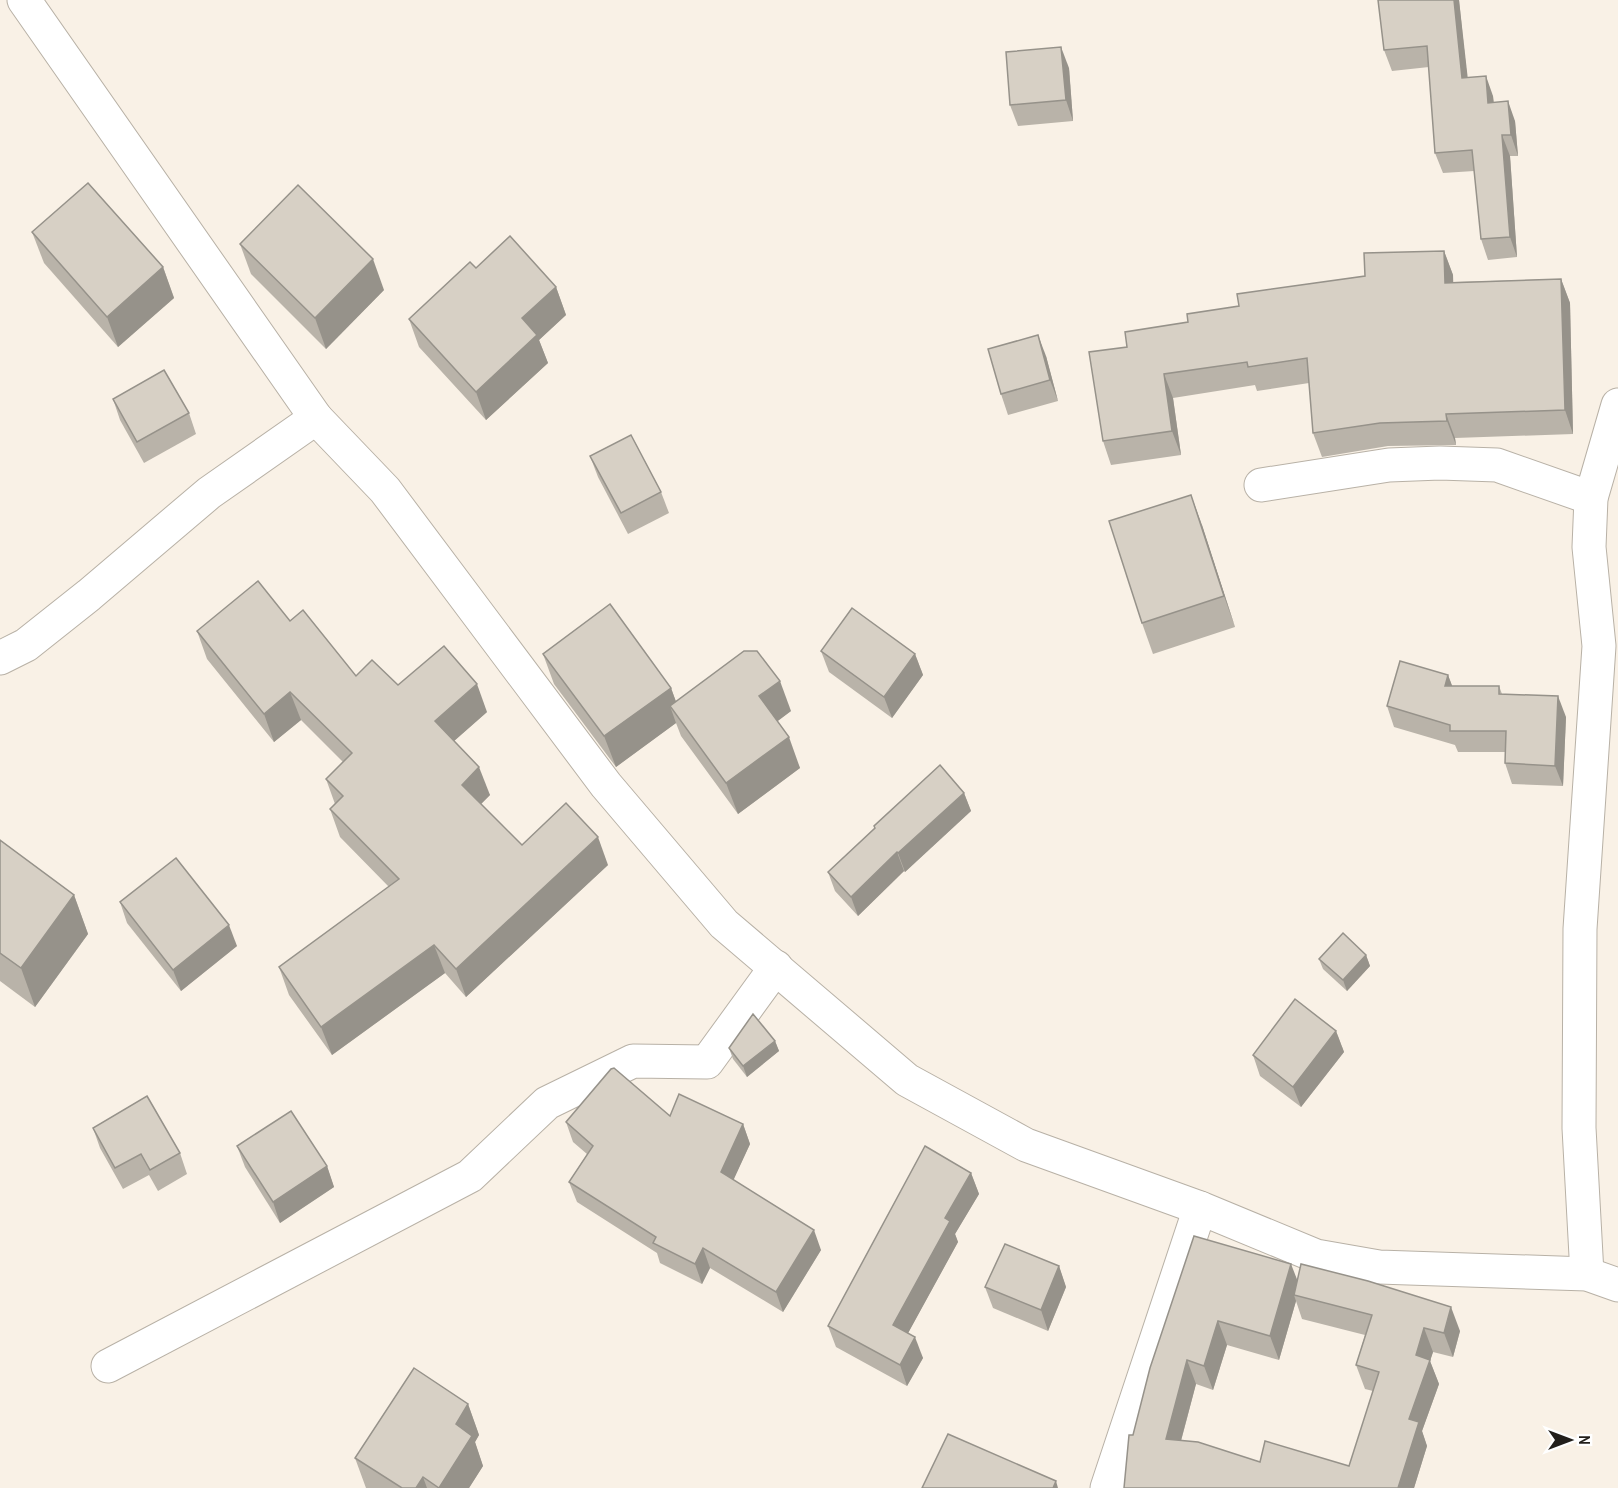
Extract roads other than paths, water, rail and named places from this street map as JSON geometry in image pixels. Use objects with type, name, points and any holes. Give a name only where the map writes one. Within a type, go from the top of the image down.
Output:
[{"type":"street","points":[[24,0],[316,418],[385,490],[606,785],[724,924],[907,1080],[1026,1145],[1200,1208],[1316,1256],[1379,1267],[1587,1274],[1618,1285]]},
{"type":"street","points":[[1587,1274],[1579,1116],[1580,929],[1599,646],[1589,547],[1591,498],[1618,405]]},
{"type":"street","points":[[0,657],[26,645],[209,493],[316,418]]},
{"type":"street","points":[[1261,485],[1389,465],[1440,463],[1497,465],[1591,498]]},
{"type":"street","points":[[108,1366],[470,1176],[547,1103],[633,1061],[706,1062],[776,967]]},
{"type":"street","points":[[1107,1488],[1200,1208]]}]
